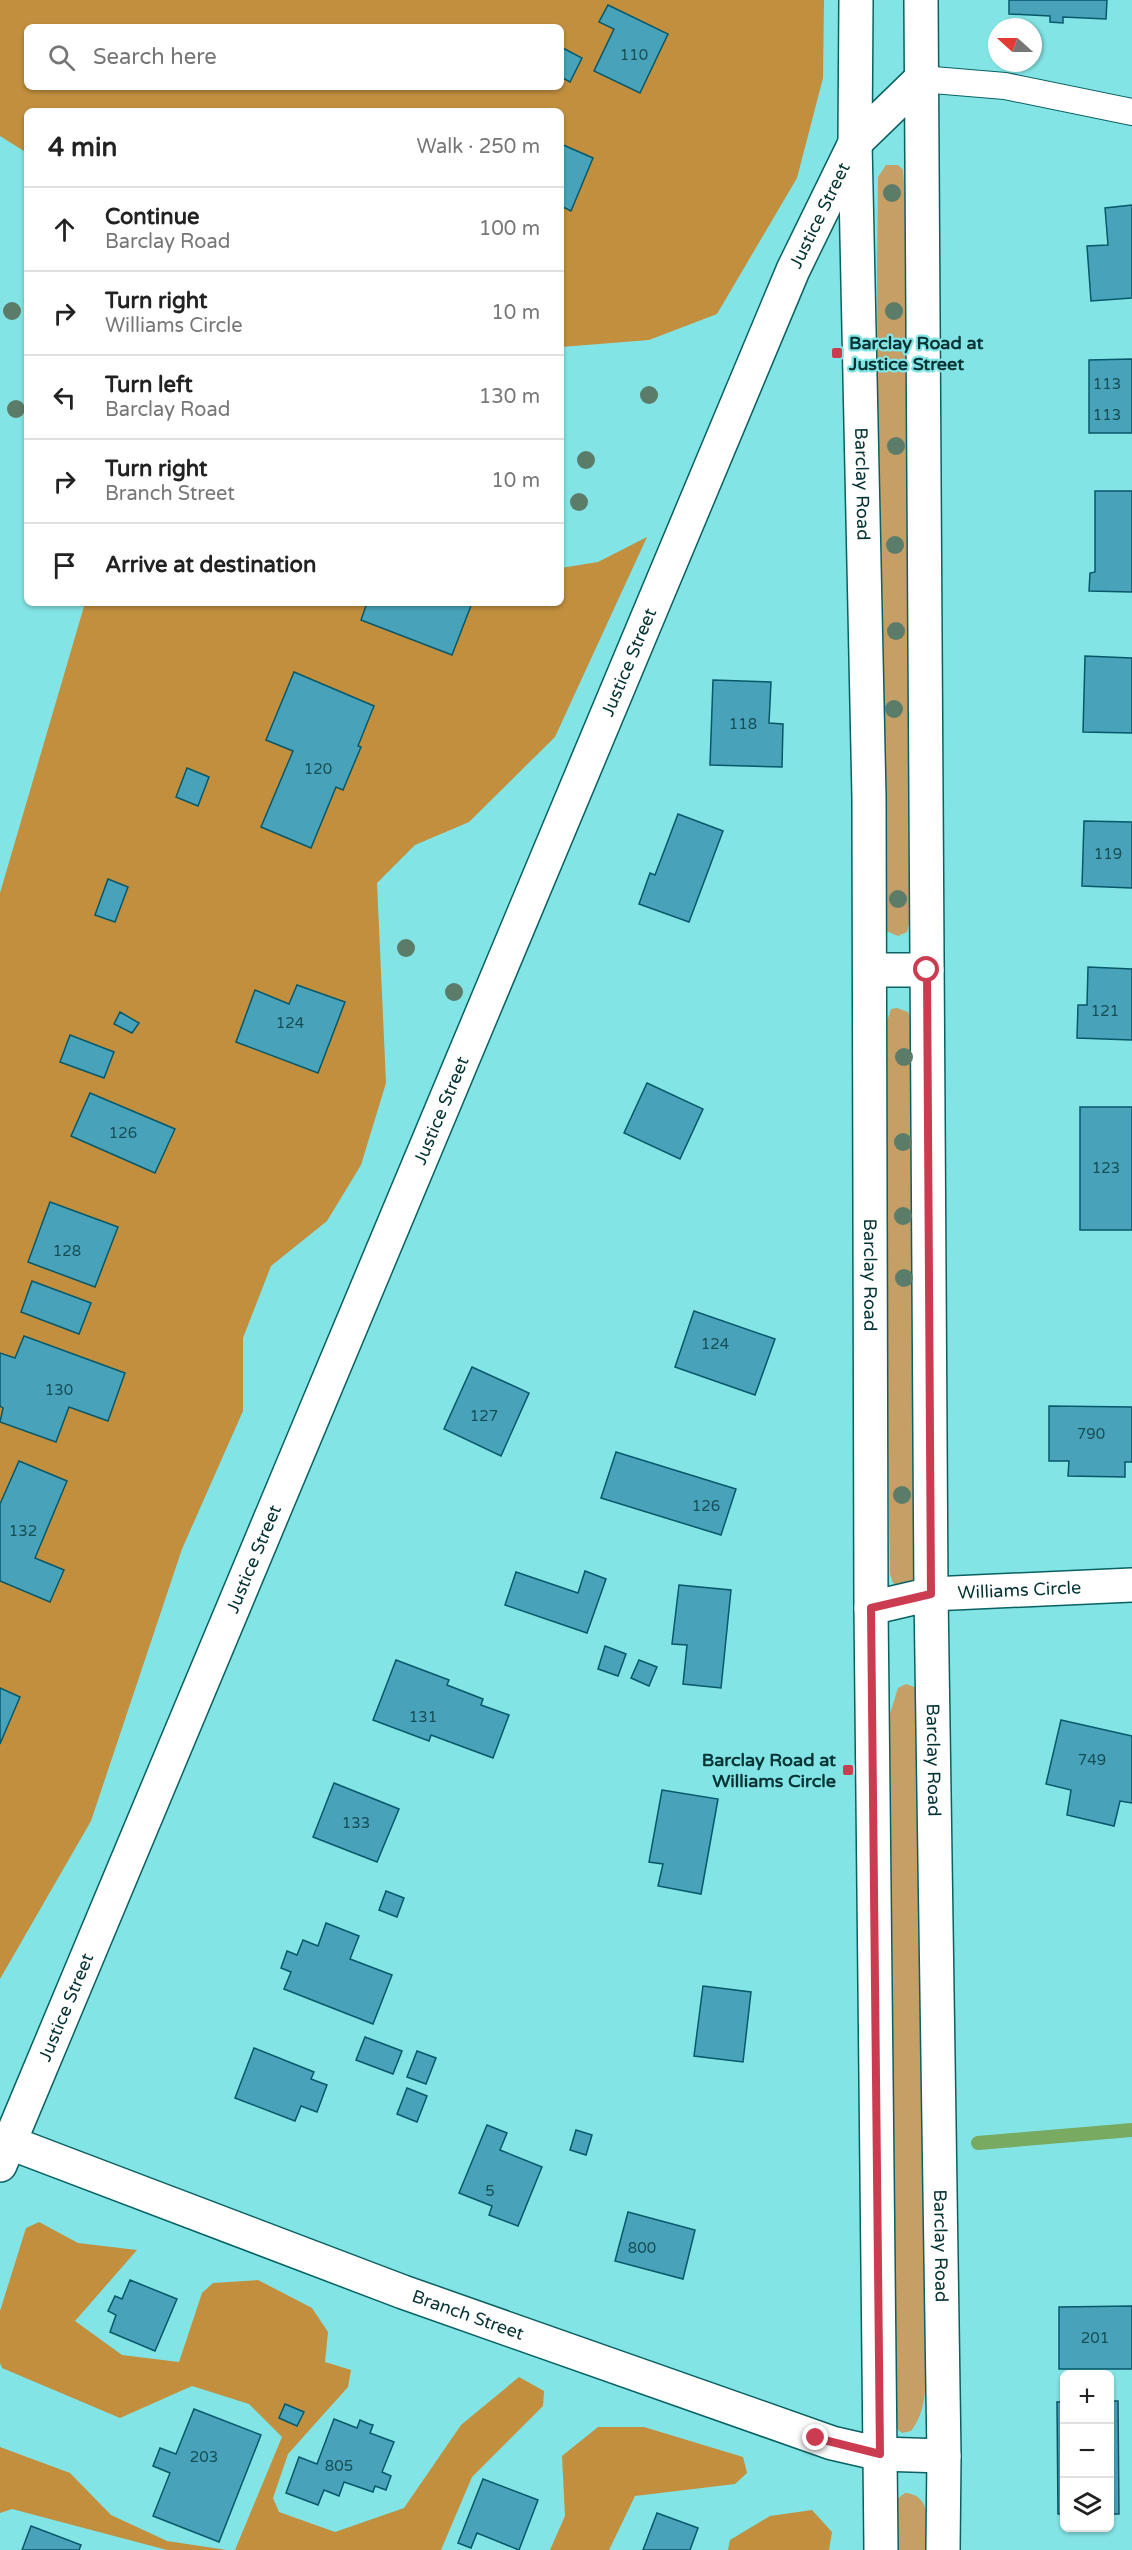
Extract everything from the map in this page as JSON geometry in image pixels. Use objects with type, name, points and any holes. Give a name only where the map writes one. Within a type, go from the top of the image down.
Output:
[{"type":"street","name":"Barclay Road","points":[[856,0],[855,143],[869,798],[871,1608],[881,2550]]},
{"type":"street","name":"Barclay Road","points":[[921,0],[931,1594],[944,2456],[943,2550]]},
{"type":"street","name":"Justice Street","points":[[3,2149],[789,281],[855,143],[921,79]]},
{"type":"street","points":[[870,970],[927,970]]},
{"type":"street","name":"Williams Circle","points":[[871,1608],[931,1594],[1132,1585]]},
{"type":"street","name":"Branch Street","points":[[3,2149],[832,2443],[880,2454],[944,2456]]},
{"type":"lane","points":[[921,79],[1005,86],[1132,112]]},
{"type":"shaded area","points":[[0,0],[824,0],[823,78],[797,178],[717,314],[649,340],[564,347],[564,108],[24,108],[24,151],[0,136]]},
{"type":"shaded area","points":[[886,165],[898,165],[903,170],[906,209],[911,917],[907,932],[898,936],[884,930],[879,804],[877,266],[878,177]]},
{"type":"shaded area","points":[[647,537],[555,737],[469,822],[415,845],[377,883],[386,1083],[361,1165],[327,1221],[271,1266],[243,1338],[243,1411],[182,1549],[91,1821],[0,1979],[0,893],[84,606],[564,606],[564,568],[598,562]]},
{"type":"shaded area","points":[[897,1008],[908,1012],[910,1018],[922,1549],[918,1582],[906,1590],[893,1583],[890,1574],[883,1159],[885,1027],[891,1009]]},
{"type":"shaded area","points":[[906,1684],[917,1688],[927,2368],[920,2416],[911,2431],[902,2433],[896,2428],[894,2418],[889,1717],[898,1688]]},
{"type":"shaded area","points":[[39,2222],[78,2243],[137,2250],[75,2321],[122,2355],[179,2362],[202,2293],[213,2283],[258,2280],[312,2308],[328,2332],[325,2362],[351,2370],[348,2387],[288,2454],[273,2498],[279,2512],[335,2532],[404,2508],[461,2425],[519,2377],[544,2391],[543,2406],[472,2477],[441,2550],[235,2550],[282,2437],[249,2404],[192,2386],[120,2418],[2,2368],[0,2363],[0,2311],[26,2228]]},
{"type":"shaded area","points":[[598,2427],[644,2427],[743,2457],[747,2473],[735,2484],[635,2496],[609,2550],[550,2550],[565,2516],[562,2456]]},
{"type":"shaded area","points":[[0,2447],[70,2473],[111,2515],[167,2541],[227,2550],[167,2550],[12,2509],[0,2513]]},
{"type":"shaded area","points":[[905,2493],[914,2495],[925,2506],[928,2523],[928,2550],[894,2550],[896,2503],[898,2498]]},
{"type":"shaded area","points":[[812,2510],[832,2532],[829,2550],[728,2550],[730,2540],[770,2516]]},
{"type":"building","points":[[1009,0],[1107,0],[1106,19],[1063,17],[1063,23],[1050,22],[1050,16],[1009,14]]},
{"type":"building","points":[[608,5],[668,34],[640,93],[594,71],[614,29],[599,22]]},
{"type":"building","points":[[564,49],[582,58],[570,82],[564,79]]},
{"type":"building","points":[[564,145],[593,158],[571,211],[564,208]]},
{"type":"building","points":[[1132,205],[1132,298],[1091,301],[1087,246],[1108,245],[1105,208]]},
{"type":"building","points":[[1132,359],[1132,433],[1089,433],[1089,360]]},
{"type":"building","points":[[1095,491],[1132,491],[1132,592],[1089,591],[1090,573],[1095,572]]},
{"type":"building","points":[[366,606],[471,606],[452,655],[361,620]]},
{"type":"building","points":[[1085,656],[1132,658],[1132,733],[1083,732]]},
{"type":"building","points":[[294,672],[374,706],[358,746],[361,747],[343,790],[336,787],[311,848],[261,827],[293,751],[266,740]]},
{"type":"building","points":[[713,680],[771,682],[769,723],[783,724],[782,767],[710,765]]},
{"type":"building","points":[[187,768],[209,777],[198,806],[176,797]]},
{"type":"building","points":[[678,814],[723,831],[689,922],[639,904],[650,873],[655,875]]},
{"type":"building","points":[[1084,821],[1132,822],[1132,888],[1082,886]]},
{"type":"building","points":[[108,879],[128,887],[115,922],[95,915]]},
{"type":"building","points":[[1088,967],[1132,969],[1132,1040],[1077,1038],[1078,1005],[1087,1005]]},
{"type":"building","points":[[297,985],[345,1002],[318,1073],[236,1042],[255,990],[289,1004]]},
{"type":"building","points":[[120,1012],[139,1023],[132,1033],[114,1024]]},
{"type":"building","points":[[70,1035],[114,1052],[104,1078],[60,1062]]},
{"type":"building","points":[[647,1083],[703,1109],[680,1159],[624,1133]]},
{"type":"building","points":[[90,1093],[175,1129],[155,1173],[71,1136]]},
{"type":"building","points":[[1080,1107],[1132,1107],[1132,1230],[1080,1230]]},
{"type":"building","points":[[50,1202],[118,1227],[95,1287],[28,1262]]},
{"type":"building","points":[[32,1281],[91,1303],[79,1334],[21,1312]]},
{"type":"building","points":[[694,1311],[775,1339],[755,1395],[675,1367]]},
{"type":"building","points":[[24,1336],[125,1373],[108,1421],[69,1407],[56,1442],[0,1422],[3,1408],[0,1406],[0,1353],[15,1358]]},
{"type":"building","points":[[472,1367],[529,1393],[501,1456],[444,1429]]},
{"type":"building","points":[[1049,1406],[1132,1407],[1132,1462],[1125,1462],[1125,1477],[1068,1476],[1069,1461],[1049,1461]]},
{"type":"building","points":[[616,1452],[736,1489],[721,1535],[601,1498]]},
{"type":"building","points":[[19,1461],[67,1481],[35,1558],[64,1570],[50,1602],[0,1581],[0,1504]]},
{"type":"building","points":[[585,1571],[606,1579],[587,1633],[505,1605],[516,1572],[578,1593]]},
{"type":"building","points":[[679,1585],[731,1590],[721,1688],[683,1684],[687,1645],[672,1644]]},
{"type":"building","points":[[605,1646],[626,1654],[618,1676],[598,1669]]},
{"type":"building","points":[[396,1660],[449,1680],[447,1685],[483,1699],[481,1705],[509,1715],[493,1758],[431,1735],[429,1741],[373,1720]]},
{"type":"building","points":[[639,1660],[657,1667],[649,1686],[631,1678]]},
{"type":"building","points":[[0,1688],[20,1697],[0,1744]]},
{"type":"building","points":[[1061,1720],[1132,1736],[1132,1803],[1120,1801],[1114,1826],[1067,1815],[1071,1790],[1046,1784]]},
{"type":"building","points":[[334,1783],[399,1809],[377,1862],[313,1837]]},
{"type":"building","points":[[662,1790],[718,1799],[701,1894],[658,1886],[663,1864],[649,1862]]},
{"type":"building","points":[[386,1891],[404,1898],[397,1917],[379,1910]]},
{"type":"building","points":[[326,1923],[359,1936],[350,1959],[392,1975],[373,2024],[284,1989],[291,1972],[281,1968],[287,1951],[297,1955],[303,1940],[318,1946]]},
{"type":"building","points":[[703,1986],[751,1992],[743,2062],[694,2056]]},
{"type":"building","points":[[365,2037],[402,2051],[393,2074],[356,2060]]},
{"type":"building","points":[[254,2048],[314,2072],[311,2079],[327,2085],[317,2112],[301,2106],[295,2121],[235,2098]]},
{"type":"building","points":[[417,2051],[436,2058],[426,2084],[407,2077]]},
{"type":"building","points":[[407,2088],[427,2096],[417,2122],[397,2114]]},
{"type":"building","points":[[487,2125],[507,2133],[500,2150],[542,2167],[518,2226],[489,2215],[492,2206],[459,2193]]},
{"type":"building","points":[[576,2130],[592,2135],[586,2155],[570,2150]]},
{"type":"building","points":[[628,2212],[695,2230],[683,2279],[615,2261]]},
{"type":"building","points":[[130,2280],[177,2299],[155,2351],[110,2332],[116,2315],[108,2311],[115,2296],[122,2299]]},
{"type":"building","points":[[1132,2306],[1132,2369],[1059,2369],[1059,2307]]},
{"type":"building","points":[[1114,2401],[1118,2401],[1119,2514],[1114,2514]]},
{"type":"building","points":[[1057,2402],[1060,2402],[1060,2514],[1058,2514]]},
{"type":"building","points":[[285,2404],[304,2412],[297,2426],[279,2418]]},
{"type":"building","points":[[194,2409],[261,2435],[219,2542],[153,2516],[170,2473],[153,2466],[160,2448],[176,2454]]},
{"type":"building","points":[[334,2419],[357,2428],[360,2420],[373,2425],[370,2433],[394,2442],[382,2472],[391,2476],[386,2490],[375,2486],[373,2492],[344,2482],[339,2496],[324,2490],[318,2505],[286,2493],[299,2457],[317,2464]]},
{"type":"building","points":[[483,2479],[538,2500],[519,2550],[477,2533],[471,2548],[458,2543]]},
{"type":"building","points":[[657,2513],[698,2528],[690,2550],[643,2550]]},
{"type":"building","points":[[31,2526],[81,2545],[79,2550],[22,2550]]},
{"type":"waterway","points":[[978,2143],[1132,2130]]},
{"type":"place","name":"Barclay Road at Justice Street","points":[[837,353]]},
{"type":"place","name":"Barclay Road at Williams Circle","points":[[848,1770]]},
{"type":"route","points":[[816,2438],[880,2454],[871,1608],[931,1594],[927,970]]}]
